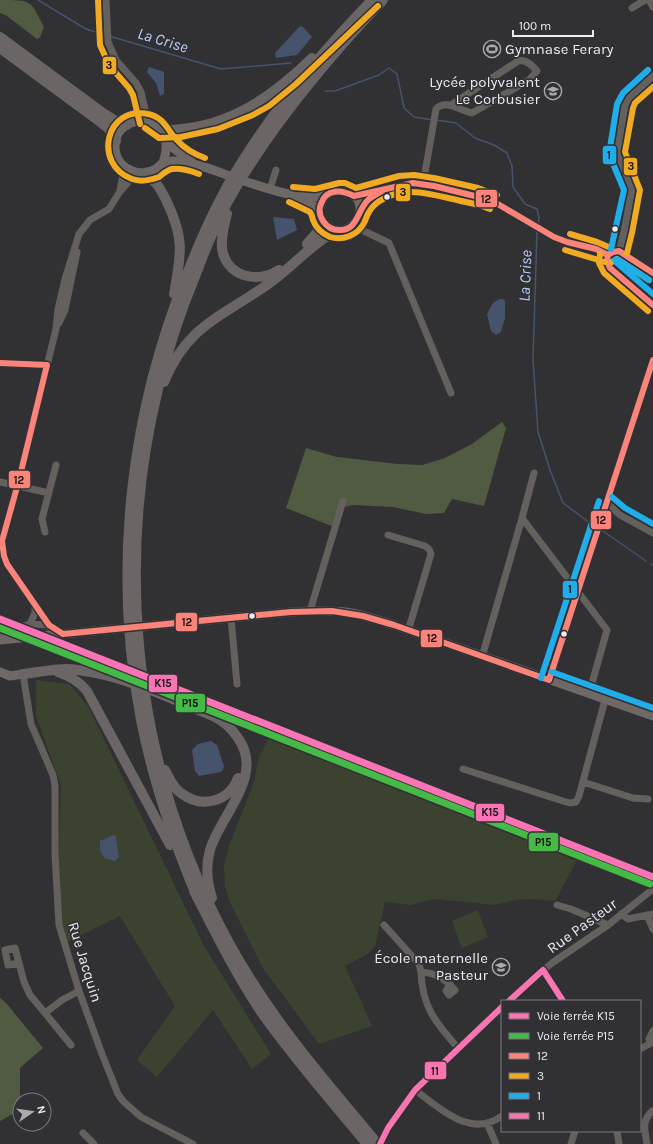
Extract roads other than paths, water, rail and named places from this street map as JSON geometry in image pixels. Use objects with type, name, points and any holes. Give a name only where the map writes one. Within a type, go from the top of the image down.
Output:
[{"type":"highway","points":[[161,130],[180,130],[216,122],[258,103],[291,78],[372,0]]},
{"type":"highway","points":[[242,170],[310,83],[383,0]]},
{"type":"highway","points":[[168,322],[200,242],[242,170],[262,131],[304,77],[364,8]]},
{"type":"highway","points":[[0,37],[103,113],[114,120],[130,123]]},
{"type":"highway","points":[[0,48],[100,121],[108,128],[116,141]]},
{"type":"highway","points":[[138,172],[150,177],[158,184],[173,215],[179,233],[180,259],[168,322],[150,384],[134,466],[127,550],[134,641],[147,750],[158,791],[178,850],[197,897]]},
{"type":"highway","points":[[233,185],[222,236],[222,248],[225,259],[228,263],[245,276],[255,278],[264,277],[280,269],[310,241],[319,230],[321,215]]},
{"type":"highway","points":[[132,614],[138,507],[143,462],[152,411],[183,305],[233,185]]},
{"type":"highway","points":[[152,411],[173,364],[194,336],[212,320],[274,280],[313,245],[337,230]]},
{"type":"highway","points":[[53,672],[62,669],[78,670],[116,678],[218,718],[228,726],[240,741],[247,758],[246,777],[213,841],[207,863],[207,876],[210,891],[224,934]]},
{"type":"highway","points":[[23,674],[53,672],[90,674],[114,680],[212,720],[225,730],[237,747],[241,765],[237,781],[229,794],[216,800],[200,801],[186,797],[178,791],[172,782],[154,743]]},
{"type":"highway","points":[[53,672],[78,681],[87,691],[153,811],[226,954],[264,1015],[308,1074],[367,1144]]},
{"type":"highway","points":[[141,697],[180,834],[204,892],[224,934],[245,971],[277,1020],[313,1068],[381,1142]]},
{"type":"main road","points":[[163,163],[167,148],[166,140],[161,130],[155,125],[148,122],[130,123],[118,134],[116,141],[116,153],[122,164],[129,170],[138,172],[152,171],[163,163],[174,161],[196,164],[305,200],[321,215],[331,228],[337,230],[346,229],[354,224],[360,210],[354,196],[344,190],[332,191],[316,197],[294,196]]},
{"type":"main road","points":[[166,140],[183,156],[196,164]]},
{"type":"main road","points":[[321,215],[320,205],[327,194]]},
{"type":"main road","points":[[0,640],[310,611],[345,612],[408,631],[653,716]]},
{"type":"main road","points":[[0,672],[10,676],[23,674]]},
{"type":"street","points":[[106,0],[108,42],[116,60],[136,83],[141,92],[148,122]]},
{"type":"street","points":[[632,8],[645,0]]},
{"type":"street","points":[[649,0],[653,7]]},
{"type":"street","points":[[423,184],[436,109],[439,106],[443,104],[451,105],[465,112],[476,112],[529,80],[536,71],[532,65],[527,62],[522,60],[518,61],[451,105]]},
{"type":"street","points":[[619,251],[632,189],[617,154],[625,105],[629,98],[653,76]]},
{"type":"street","points":[[130,123],[141,92]]},
{"type":"street","points":[[119,192],[123,175],[122,164]]},
{"type":"street","points":[[270,189],[276,170]]},
{"type":"street","points":[[63,634],[49,624],[7,564],[4,556],[2,541],[16,487],[20,480],[56,329],[65,310],[77,256],[76,242],[79,234],[90,220],[109,209],[119,192],[138,172]]},
{"type":"street","points":[[354,196],[406,184],[423,184],[491,200],[543,231],[567,242],[596,249],[608,255]]},
{"type":"street","points":[[360,210],[367,200],[383,190]]},
{"type":"street","points":[[354,224],[364,231],[389,243],[451,393]]},
{"type":"street","points":[[608,255],[619,251],[653,272]]},
{"type":"street","points":[[608,255],[607,260],[610,268],[653,305]]},
{"type":"street","points":[[549,680],[653,360]]},
{"type":"street","points":[[0,363],[47,365]]},
{"type":"street","points":[[45,532],[42,519],[56,466]]},
{"type":"street","points":[[482,657],[534,473]]},
{"type":"street","points":[[0,482],[16,487],[49,493]]},
{"type":"street","points":[[310,611],[343,500]]},
{"type":"street","points":[[606,503],[620,515],[653,533]]},
{"type":"street","points":[[604,513],[610,515],[620,515]]},
{"type":"street","points":[[522,518],[607,630],[589,694]]},
{"type":"street","points":[[388,535],[425,546],[429,549],[431,554],[408,631]]},
{"type":"street","points":[[28,625],[35,613],[35,604]]},
{"type":"street","points":[[231,618],[237,684]]},
{"type":"street","points":[[2,632],[28,625],[49,624]]},
{"type":"street","points":[[49,624],[49,636]]},
{"type":"street","name":"Rue Jacquin","points":[[23,674],[31,724],[53,775],[55,786],[55,854],[59,925],[79,991],[111,1079],[123,1101],[142,1117],[193,1144]]},
{"type":"street","points":[[463,769],[574,803],[578,800],[605,700]]},
{"type":"street","points":[[583,782],[633,798],[648,799]]},
{"type":"street","name":"Rue Pasteur","points":[[510,1000],[543,970],[608,925],[653,889]]},
{"type":"street","points":[[557,905],[571,909],[608,925]]},
{"type":"street","points":[[621,914],[628,919],[650,914],[653,929]]},
{"type":"street","points":[[384,925],[419,964],[425,1000],[436,1022],[458,1048]]},
{"type":"street","points":[[19,963],[24,982],[30,995],[71,1045]]},
{"type":"street","points":[[543,970],[562,1000]]},
{"type":"street","points":[[421,972],[431,973],[445,979],[450,984]]},
{"type":"street","points":[[45,1013],[62,1000],[79,991]]},
{"type":"street","points":[[381,1142],[388,1128],[415,1090],[501,1009]]},
{"type":"street","points":[[641,1048],[652,1042],[649,1040],[653,1031]]},
{"type":"street","points":[[415,1090],[457,1120],[469,1124],[486,1123],[501,1116]]},
{"type":"street","points":[[647,1144],[644,1125],[646,1117],[652,1111]]},
{"type":"street","points":[[486,1123],[496,1144]]},
{"type":"street","points":[[571,1144],[575,1132]]},
{"type":"street","points":[[617,1132],[619,1144]]},
{"type":"street","points":[[83,1133],[94,1144]]},
{"type":"water","points":[[300,26],[303,27],[312,37],[297,55],[276,58],[275,53]]},
{"type":"water","points":[[149,67],[164,72],[164,94],[160,96],[156,83],[147,72]]},
{"type":"water","points":[[273,217],[294,219],[297,230],[277,240]]},
{"type":"water","points":[[499,299],[503,299],[505,301],[505,318],[501,332],[496,335],[491,331],[487,314],[493,303]]},
{"type":"water","points":[[211,741],[217,745],[224,766],[223,770],[221,772],[199,776],[195,771],[192,750],[198,744]]},
{"type":"water","points":[[113,835],[116,836],[119,857],[115,861],[104,858],[100,850],[100,841]]},
{"type":"waterway","name":"La Crise","points":[[38,0],[86,29],[106,35]]},
{"type":"waterway","name":"La Crise","points":[[109,36],[221,69],[291,63]]},
{"type":"waterway","name":"La Crise","points":[[325,91],[335,91],[379,75],[389,68],[397,74],[404,108],[414,117],[433,120]]},
{"type":"waterway","name":"La Crise","points":[[436,120],[456,123],[475,138],[494,145],[507,153],[512,166],[513,187],[525,204],[537,209],[539,217],[538,225]]},
{"type":"waterway","name":"La Crise","points":[[537,231],[533,360],[538,432],[550,470],[563,503],[594,526]]},
{"type":"waterway","name":"La Crise","points":[[603,531],[646,561]]},
{"type":"rail line","name":"K15","points":[[0,619],[653,877]]},
{"type":"rail line","name":"P15","points":[[0,628],[650,884]]},
{"type":"place","name":"Gymnase Ferary","points":[[492,49]]},
{"type":"place","name":"Lycée polyvalent Le Corbusier","points":[[553,91]]},
{"type":"place","name":"École maternelle Pasteur","points":[[501,967]]}]
